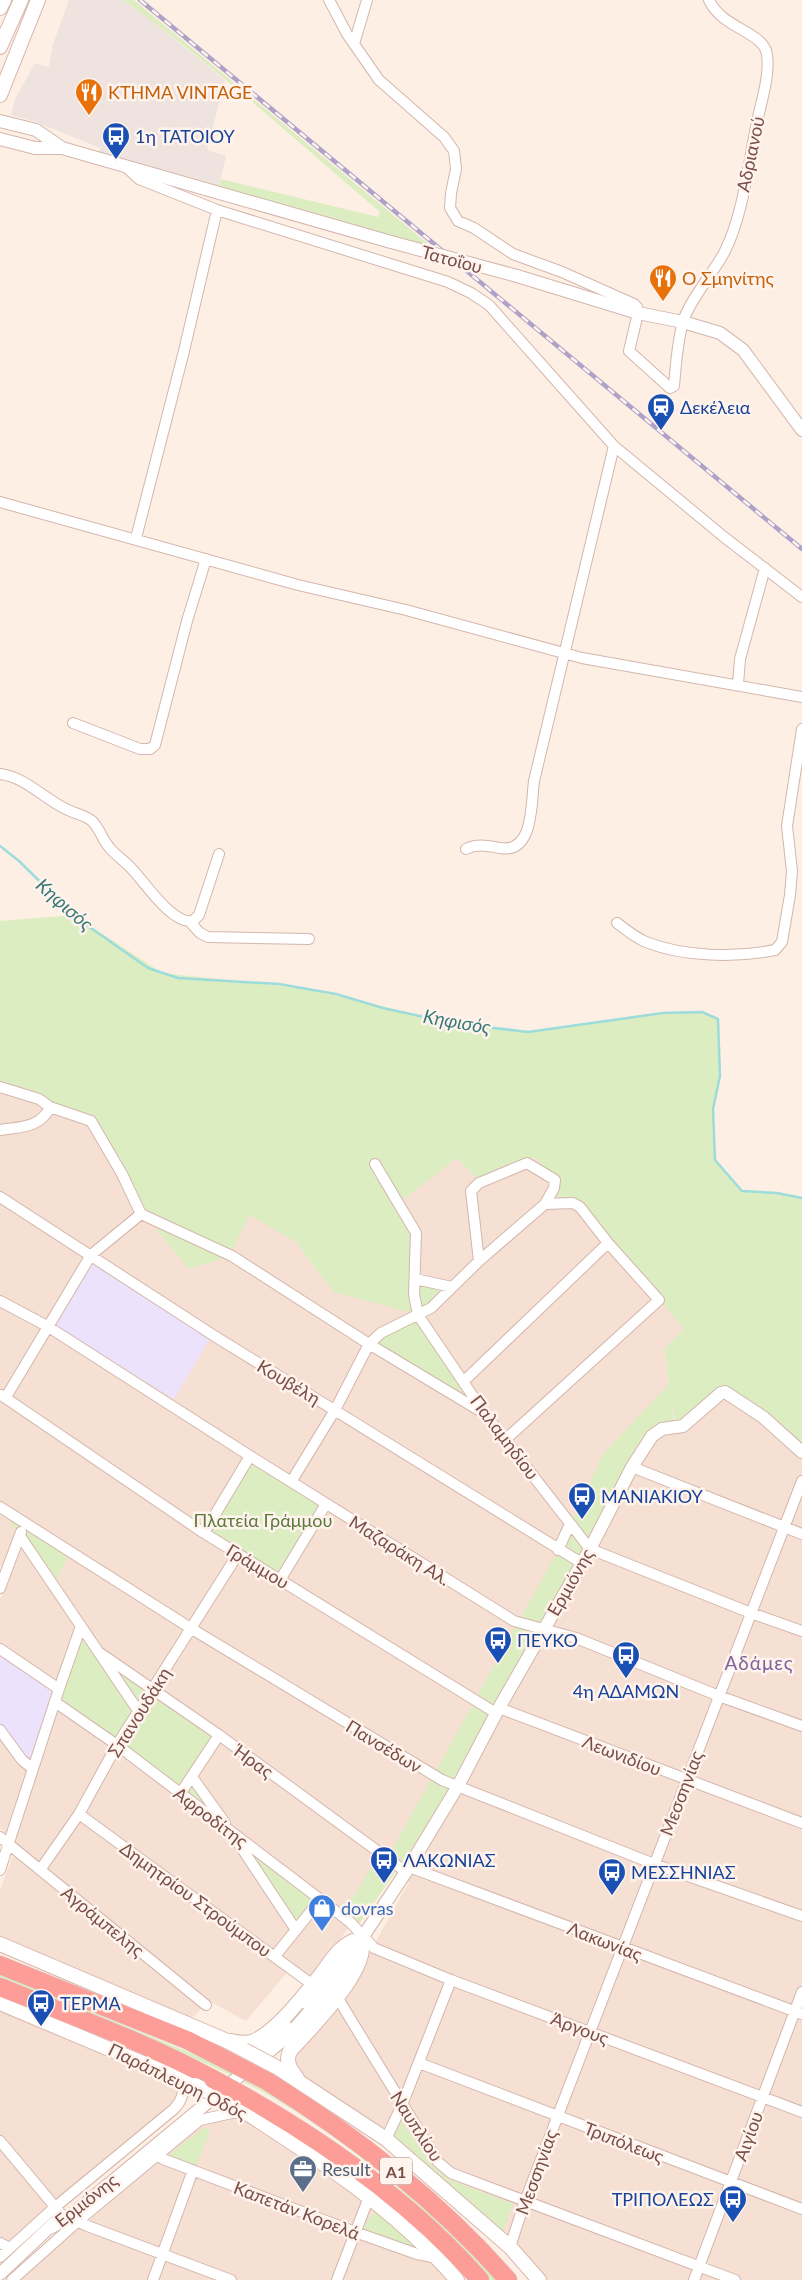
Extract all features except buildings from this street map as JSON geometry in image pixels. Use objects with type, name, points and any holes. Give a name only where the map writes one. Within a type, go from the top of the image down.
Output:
[{"type":"highway","name":"Α1","points":[[0,1965],[186,2040],[234,2064],[272,2075],[420,2191],[508,2280]]},
{"type":"highway","name":"Α1","points":[[0,1987],[132,2040],[213,2079],[241,2104],[331,2150],[372,2181],[435,2236],[480,2280]]},
{"type":"main road","points":[[0,8],[4,0]]},
{"type":"main road","points":[[0,47],[21,0]]},
{"type":"main road","points":[[0,95],[38,0]]},
{"type":"main road","points":[[225,2040],[240,2043],[257,2039],[276,2025],[313,1985],[338,1950],[360,1940],[361,1959],[337,1997],[290,2051],[288,2062],[297,2079]]},
{"type":"main road","points":[[0,1944],[225,2040],[244,2050],[272,2075],[297,2079],[386,2139],[510,2247],[539,2280]]},
{"type":"main road","name":"Παράπλευρη Οδός","points":[[0,2003],[241,2104],[369,2197],[438,2258],[457,2280]]},
{"type":"street","points":[[329,0],[354,44],[379,80],[444,138],[454,151],[456,169],[450,208],[458,221],[474,228],[513,254],[562,272],[634,304],[637,307],[638,313]]},
{"type":"street","points":[[354,44],[367,0]]},
{"type":"street","name":"Αδριανού","points":[[638,313],[631,334],[629,351],[670,388],[674,386],[677,349],[683,322],[724,252],[734,228],[764,84],[767,55],[759,40],[724,20],[709,0]]},
{"type":"street","name":"Τατοΐου","points":[[0,121],[36,130],[62,148]]},
{"type":"street","name":"Τατοΐου","points":[[0,140],[35,148],[62,148],[517,276],[638,313],[683,322],[720,333],[737,344],[802,430]]},
{"type":"street","points":[[126,167],[138,179],[217,210],[448,282],[471,293],[494,310],[614,446],[802,597]]},
{"type":"street","points":[[136,538],[184,351],[217,210]]},
{"type":"street","points":[[466,849],[482,845],[504,849],[513,848],[520,844],[526,834],[534,781],[614,446]]},
{"type":"street","points":[[0,502],[136,538],[298,585],[406,610],[565,653],[802,697]]},
{"type":"street","points":[[73,723],[140,749],[150,749],[154,745],[206,558]]},
{"type":"street","points":[[738,684],[740,659],[765,568]]},
{"type":"street","points":[[617,923],[646,942],[697,953],[738,955],[775,950],[780,946],[785,932],[792,871],[786,826],[802,729]]},
{"type":"street","points":[[0,774],[15,778],[67,810],[86,816],[100,831],[109,848],[133,870],[168,909],[178,918],[190,922],[200,933],[208,937],[309,939]]},
{"type":"street","points":[[190,922],[193,921],[201,910],[219,854]]},
{"type":"street","points":[[0,1087],[39,1099],[50,1107],[92,1120],[122,1174],[141,1214],[224,1252],[484,1414]]},
{"type":"street","points":[[0,1130],[36,1124],[43,1119],[50,1107]]},
{"type":"street","points":[[291,1482],[335,1410],[369,1344],[381,1333],[431,1308],[479,1261],[545,1204],[554,1188],[555,1180],[527,1162],[474,1187],[470,1197],[479,1261]]},
{"type":"street","points":[[375,1164],[416,1233],[414,1294],[418,1315]]},
{"type":"street","name":"Κουβέλη","points":[[0,1197],[216,1337],[580,1562]]},
{"type":"street","points":[[506,1439],[659,1300],[576,1204],[545,1204]]},
{"type":"street","points":[[3,1396],[91,1255],[141,1214]]},
{"type":"street","points":[[464,1381],[608,1243]]},
{"type":"street","points":[[415,1279],[452,1287]]},
{"type":"street","name":"Μαζαράκη Αλ.","points":[[0,1301],[47,1326],[291,1482],[514,1621],[543,1631],[576,1638],[719,1696],[802,1726]]},
{"type":"street","name":"Παλαμηδίου","points":[[418,1315],[464,1381],[484,1414],[506,1439],[590,1549],[751,1613],[802,1631]]},
{"type":"street","name":"Ερμιόνης","points":[[0,2274],[65,2215],[282,2042],[325,1997],[360,1940],[407,1870],[458,1786],[497,1711],[580,1562],[590,1549],[632,1468],[655,1434],[662,1429],[683,1426],[723,1392],[730,1394],[763,1417],[802,1452]]},
{"type":"street","name":"Γράμμου","points":[[3,1396],[204,1533],[497,1711]]},
{"type":"street","points":[[204,1533],[250,1456]]},
{"type":"street","points":[[632,1468],[802,1534]]},
{"type":"street","name":"Μεσσηνίας","points":[[510,2247],[525,2200],[557,2116],[802,1481]]},
{"type":"street","points":[[280,1580],[326,1504]]},
{"type":"street","name":"Πανσέδων","points":[[0,1507],[192,1629],[430,1774],[654,1864],[802,1916]]},
{"type":"street","points":[[0,1588],[25,1522]]},
{"type":"street","points":[[558,1550],[570,1524]]},
{"type":"street","name":"Ήρας","points":[[20,1536],[139,1712]]},
{"type":"street","name":"Σπανουδάκη","points":[[40,1870],[79,1814],[117,1745],[238,1554]]},
{"type":"street","points":[[0,1870],[59,1689],[82,1626]]},
{"type":"street","points":[[0,1649],[59,1689]]},
{"type":"street","name":"Ήρας","points":[[100,1653],[152,1691],[219,1735],[407,1870]]},
{"type":"street","name":"Αφροδίτης","points":[[55,1702],[117,1745],[350,1922],[360,1940]]},
{"type":"street","name":"Λεωνιδίου","points":[[497,1711],[687,1779],[802,1823]]},
{"type":"street","points":[[0,1730],[22,1760],[33,1769]]},
{"type":"street","points":[[180,1794],[219,1735]]},
{"type":"street","points":[[192,1777],[296,1930]]},
{"type":"street","name":"Δημητρίου Στρούμπου","points":[[79,1814],[276,1956],[313,1985]]},
{"type":"street","name":"Αγράμπελης","points":[[0,1837],[206,2005]]},
{"type":"street","name":"Λακωνίας","points":[[407,1870],[798,2013]]},
{"type":"street","points":[[276,1956],[320,1900]]},
{"type":"street","name":"Άργους","points":[[360,1940],[374,1948],[451,1980],[802,2112]]},
{"type":"street","points":[[386,2139],[419,2063],[451,1980]]},
{"type":"street","name":"Αιγίου","points":[[694,2280],[763,2096],[798,2013],[802,1992]]},
{"type":"street","name":"Ναυπλίου","points":[[337,1997],[438,2162],[451,2173],[735,2280]]},
{"type":"street","name":"Τριπόλεως","points":[[419,2063],[802,2209]]},
{"type":"street","name":"Ερμιόνης","points":[[12,2280],[65,2215],[181,2102],[190,2083]]},
{"type":"street","name":"Ερμιόνης","points":[[0,2257],[10,2248],[159,2155],[200,2120],[232,2113],[241,2104]]},
{"type":"street","points":[[0,2141],[65,2215],[230,2280]]},
{"type":"street","name":"Καπετάν Κορελά","points":[[159,2155],[163,2159],[355,2232],[417,2254],[438,2258]]},
{"type":"street","points":[[153,2280],[193,2170]]},
{"type":"street","points":[[337,2280],[369,2197]]},
{"type":"street","points":[[0,2242],[10,2248]]},
{"type":"shaded area","points":[[69,0],[123,0],[225,80],[207,150],[226,156],[219,185],[99,153],[100,148],[36,122],[11,115],[15,99],[35,63],[49,67],[53,44]]},
{"type":"shaded area","points":[[0,1081],[94,1119],[296,1242],[333,1292],[399,1203],[413,1188],[458,1158],[478,1180],[512,1163],[537,1158],[661,1298],[684,1329],[664,1349],[674,1421],[679,1425],[723,1390],[802,1456],[802,2280],[545,2280],[499,2225],[301,2076],[292,2056],[351,1986],[409,1882],[402,1868],[377,1859],[350,1926],[309,1980],[291,1968],[246,2021],[209,2001],[192,2018],[0,1938],[0,1890],[17,1844],[0,1828],[0,1599],[10,1572],[0,1566]]},
{"type":"shaded area","points":[[92,1264],[211,1337],[174,1399],[53,1325]]},
{"type":"shaded area","points":[[0,1655],[53,1690],[30,1762],[24,1758],[0,1724]]},
{"type":"shaded area","points":[[0,2007],[180,2083],[175,2103],[0,2252]]},
{"type":"shaded area","points":[[239,2117],[252,2121],[348,2184],[453,2280],[18,2280],[201,2125],[209,2120]]},
{"type":"green space","points":[[123,0],[134,0],[433,248],[195,182],[196,179],[219,185],[221,179],[378,217],[380,212],[221,76]]},
{"type":"green space","points":[[74,915],[162,973],[308,989],[452,1023],[528,1032],[663,1013],[702,1012],[718,1019],[720,1076],[713,1109],[715,1160],[743,1191],[777,1193],[802,1198],[802,1448],[731,1389],[679,1425],[675,1421],[671,1403],[674,1421],[651,1429],[449,1789],[404,1860],[359,1924],[343,1913],[377,1859],[387,1859],[558,1550],[603,1454],[669,1384],[664,1349],[684,1329],[576,1201],[555,1196],[556,1179],[536,1158],[512,1163],[478,1180],[457,1158],[399,1203],[412,1224],[418,1280],[450,1288],[418,1315],[468,1403],[369,1344],[417,1314],[333,1292],[296,1242],[249,1215],[230,1256],[189,1269],[155,1228],[188,1237],[146,1212],[94,1119],[0,1081],[0,921]]},
{"type":"green space","name":"Πλατεία Γράμμου","points":[[251,1462],[320,1507],[280,1580],[204,1533]]},
{"type":"green space","points":[[0,1507],[70,1551],[54,1586]]},
{"type":"green space","points":[[79,1635],[219,1735],[192,1777],[230,1831],[55,1702]]},
{"type":"green space","points":[[235,1835],[320,1900],[296,1930]]},
{"type":"green space","points":[[0,1974],[217,2064],[262,2088],[342,2138],[446,2226],[497,2280],[491,2280],[466,2252],[384,2176],[355,2153],[293,2110],[261,2091],[197,2059],[0,1978]]},
{"type":"green space","points":[[401,2121],[433,2166],[448,2179],[513,2204],[502,2235],[392,2141]]},
{"type":"green space","points":[[205,2127],[210,2131],[196,2167],[167,2156]]},
{"type":"green space","points":[[374,2212],[418,2247],[418,2250],[365,2230],[363,2227]]},
{"type":"waterway","name":"Κηφισός","points":[[0,846],[19,861],[78,919],[148,968],[178,978],[279,984],[336,994],[383,1008],[452,1023],[528,1032],[663,1013],[702,1012],[718,1019],[720,1076],[713,1109],[715,1160],[742,1191],[777,1193],[802,1198]]},
{"type":"railway","points":[[140,0],[802,549]]},
{"type":"place","name":"KTHMA VINTAGE","points":[[89,116]]},
{"type":"place","name":"1η ΤΑΤΟΙΟΥ","points":[[116,160]]},
{"type":"place","name":"Ο Σμηνίτης","points":[[663,302]]},
{"type":"place","name":"Δεκέλεια","points":[[661,431]]},
{"type":"place","name":"ΜΑΝΙΑΚΙΟΥ","points":[[582,1520]]},
{"type":"place","name":"ΠΕΥΚΟ","points":[[498,1664]]},
{"type":"place","name":"4η ΑΔΑΜΩΝ","points":[[626,1679]]},
{"type":"place","name":"ΛΑΚΩΝΙΑΣ","points":[[384,1884]]},
{"type":"place","name":"ΜΕΣΣΗΝΙΑΣ","points":[[612,1896]]},
{"type":"place","name":"dovras","points":[[322,1932]]},
{"type":"place","name":"ΤΕΡΜΑ","points":[[41,2027]]},
{"type":"place","name":"Result","points":[[303,2193]]},
{"type":"place","name":"ΤΡΙΠΟΛΕΩΣ","points":[[733,2223]]},
{"type":"district","name":"Αδάμες","points":[[759,1662]]}]
